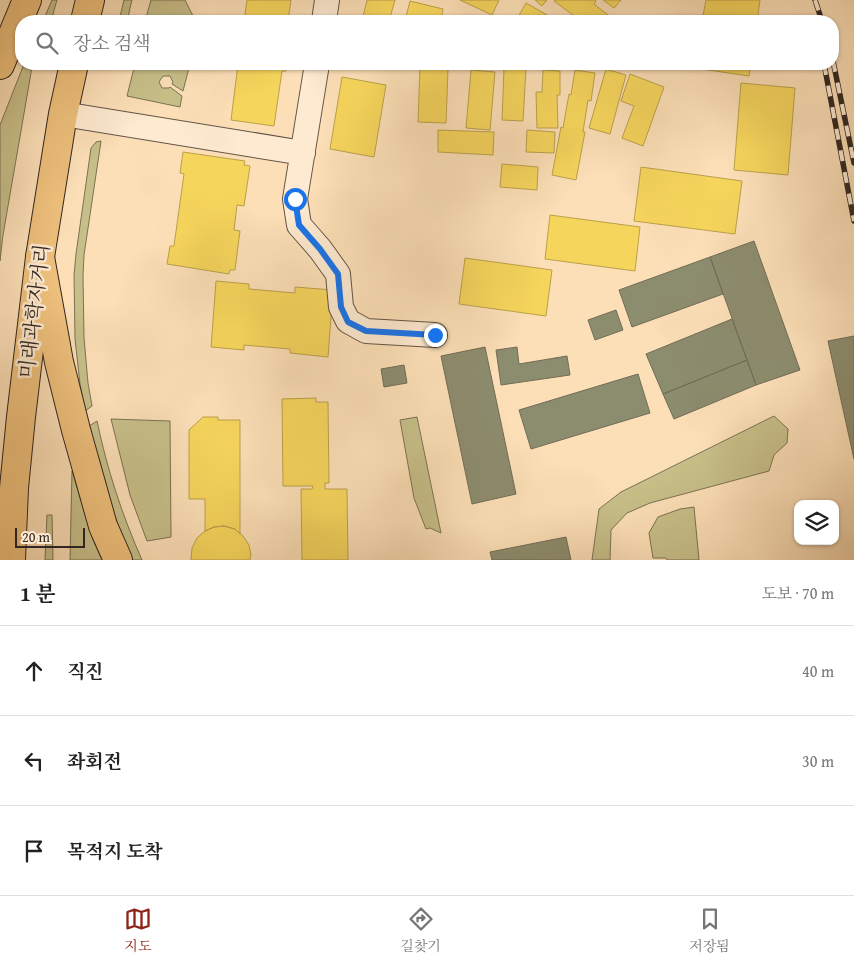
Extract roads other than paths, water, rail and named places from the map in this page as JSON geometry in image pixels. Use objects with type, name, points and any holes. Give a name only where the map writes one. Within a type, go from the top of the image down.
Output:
[{"type":"main road","points":[[21,15],[27,0]]},
{"type":"main road","points":[[86,15],[90,0]]},
{"type":"main road","points":[[0,65],[15,29]]},
{"type":"main road","name":"미래과학자거리","points":[[11,560],[14,488],[40,256],[63,114],[73,70]]},
{"type":"main road","points":[[40,256],[58,362],[103,526],[118,560]]},
{"type":"street","points":[[325,15],[327,0]]},
{"type":"street","points":[[316,70],[295,199],[299,225],[338,274],[341,307],[348,322],[366,331],[435,335]]},
{"type":"street","points":[[63,114],[303,153]]},
{"type":"railway","points":[[815,0],[820,15]]},
{"type":"railway","points":[[825,70],[854,221]]},
{"type":"railway","points":[[835,70],[854,163]]}]
